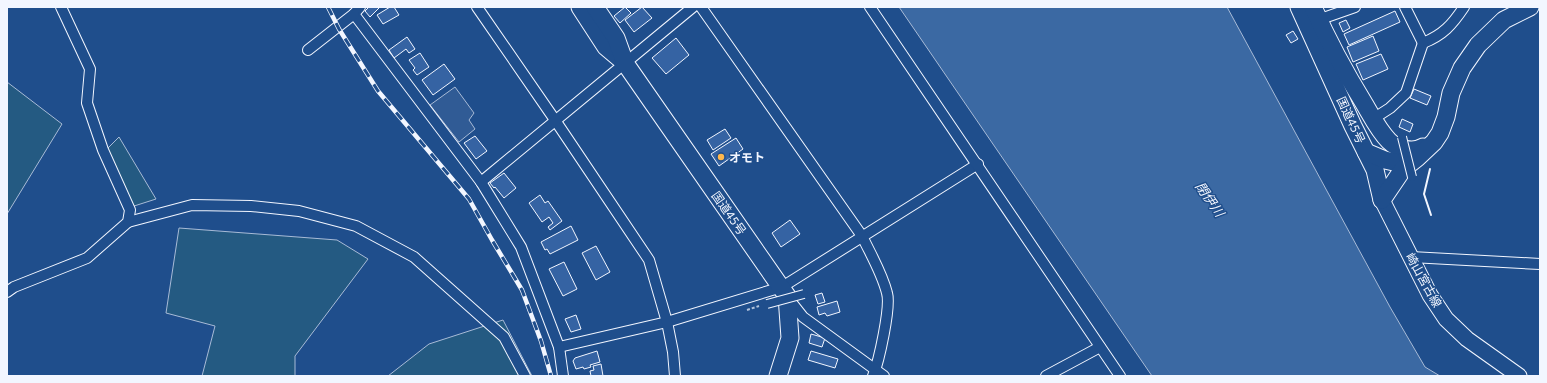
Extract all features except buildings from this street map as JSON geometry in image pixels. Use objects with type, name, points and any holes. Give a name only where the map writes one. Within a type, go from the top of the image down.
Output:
[{"type":"highway","name":"国道45号","points":[[580,7],[606,47],[625,63]]},
{"type":"highway","name":"国道45号","points":[[595,7],[616,38],[625,63],[784,292]]},
{"type":"highway","name":"国道45号","points":[[1299,7],[1313,17],[1373,119],[1390,141],[1402,143]]},
{"type":"highway","points":[[1382,200],[1403,169],[1434,142],[1440,133],[1451,92],[1462,68],[1478,45],[1504,20],[1530,7]]},
{"type":"highway","name":"国道45号","points":[[1313,17],[1376,160]]},
{"type":"highway","points":[[1348,78],[1376,160],[1382,200]]},
{"type":"highway","points":[[1376,160],[1402,143],[1418,150],[1434,142]]},
{"type":"highway","points":[[1376,160],[1398,163],[1417,158]]},
{"type":"highway","points":[[778,376],[790,338],[784,292]]},
{"type":"main road","name":"崎山宮古線","points":[[1382,200],[1430,295],[1446,319],[1467,339],[1519,376]]},
{"type":"street","points":[[61,7],[90,69],[87,103],[103,150],[130,210],[128,222]]},
{"type":"street","points":[[477,7],[555,120],[648,260],[667,322],[673,352],[675,376]]},
{"type":"street","points":[[481,182],[693,7]]},
{"type":"street","points":[[701,7],[862,236],[880,273],[888,295],[886,317],[875,373]]},
{"type":"street","points":[[870,7],[978,164],[1120,376]]},
{"type":"street","points":[[1313,17],[1355,7]]},
{"type":"street","points":[[1373,119],[1390,108],[1406,93],[1423,43],[1405,7]]},
{"type":"street","points":[[1423,43],[1433,39],[1448,29],[1464,7]]},
{"type":"street","points":[[308,50],[357,10],[481,182],[521,247],[559,347],[563,376]]},
{"type":"street","points":[[1402,143],[1412,176]]},
{"type":"street","points":[[559,347],[667,322],[784,292],[862,236],[978,164]]},
{"type":"street","points":[[7,292],[14,287],[87,258],[128,222],[192,205],[251,206],[299,211],[356,226],[414,257],[504,337],[525,376]]},
{"type":"street","points":[[1410,257],[1540,264]]},
{"type":"street","points":[[784,292],[802,317],[875,373],[884,376]]},
{"type":"street","points":[[767,304],[804,294]]},
{"type":"street","points":[[1046,376],[1100,347]]},
{"type":"path","points":[[747,310],[767,304]]},
{"type":"shaded area","points":[[7,82],[62,124],[7,214]]},
{"type":"shaded area","points":[[455,87],[474,113],[469,120],[475,129],[459,142],[430,105]]},
{"type":"shaded area","points":[[119,137],[156,199],[131,207],[107,149]]},
{"type":"shaded area","points":[[179,228],[337,240],[368,259],[295,356],[295,376],[202,376],[215,326],[166,313]]},
{"type":"shaded area","points":[[503,320],[532,376],[388,376],[429,344]]},
{"type":"water","name":"閉伊川","points":[[899,7],[1227,7],[1390,307],[1425,367],[1440,376],[1152,376]]},
{"type":"railway","points":[[328,7],[339,29],[378,91],[469,199],[522,290],[541,341],[551,376]]},
{"type":"wall","points":[[1430,169],[1424,194],[1431,215]]},
{"type":"place","name":"オモト","points":[[721,157]]}]
